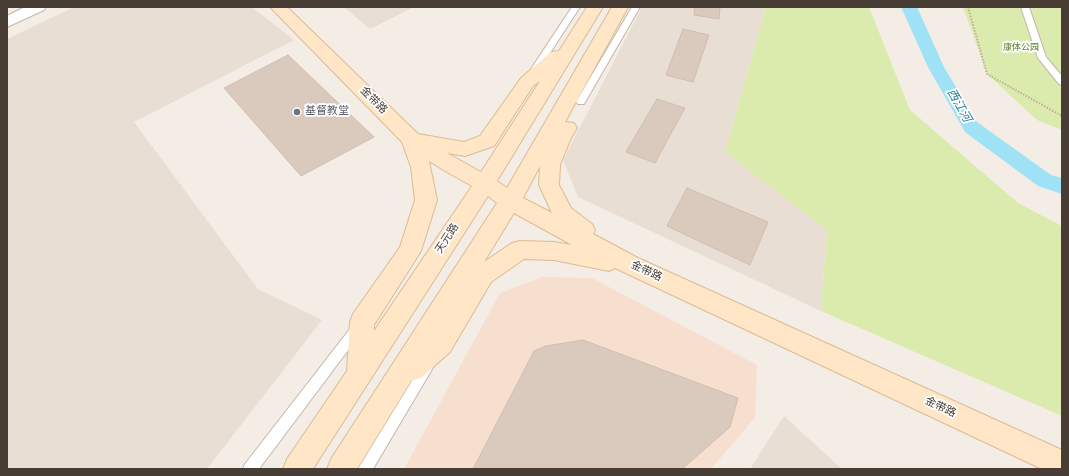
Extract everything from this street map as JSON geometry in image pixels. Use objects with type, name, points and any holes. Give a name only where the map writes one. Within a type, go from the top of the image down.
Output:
[{"type":"main road","name":"金带路","points":[[278,7],[411,139],[452,166],[485,183],[510,201],[630,265],[1050,464]]},
{"type":"main road","name":"天元路","points":[[297,469],[485,183],[595,7]]},
{"type":"main road","points":[[341,469],[510,201],[620,7]]},
{"type":"main road","points":[[411,139],[465,149],[487,141],[527,82],[573,42]]},
{"type":"main road","points":[[580,78],[581,102],[560,140],[550,165],[550,185],[563,214],[630,265]]},
{"type":"main road","points":[[359,375],[362,322],[410,252],[426,200],[421,167],[411,139]]},
{"type":"main road","points":[[394,384],[440,344],[483,275],[520,250],[554,251],[630,265]]},
{"type":"street","points":[[7,22],[38,7]]},
{"type":"lane","points":[[527,82],[576,7]]},
{"type":"lane","points":[[581,102],[636,7]]},
{"type":"lane","points":[[1025,7],[1042,58],[1062,82]]},
{"type":"lane","points":[[250,469],[362,322]]},
{"type":"lane","points":[[365,469],[440,344]]},
{"type":"path","points":[[968,7],[987,74],[1062,116]]},
{"type":"shaded area","points":[[74,7],[252,7],[294,40],[134,122],[258,289],[322,320],[207,469],[7,469],[7,39]]},
{"type":"shaded area","points":[[344,7],[414,7],[370,29]]},
{"type":"shaded area","points":[[642,7],[766,7],[725,152],[827,230],[821,311],[578,197],[563,160]]},
{"type":"shaded area","points":[[542,277],[592,278],[757,365],[755,418],[711,469],[404,469],[500,293]]},
{"type":"shaded area","points":[[784,416],[842,469],[750,469]]},
{"type":"green space","points":[[766,7],[869,7],[910,110],[1018,203],[1062,226],[1062,416],[821,311],[827,230],[725,152]]},
{"type":"green space","name":"康体公园","points":[[963,7],[1062,7],[1062,130],[1037,120],[987,74]]},
{"type":"building","points":[[695,7],[720,7],[719,19],[694,15]]},
{"type":"building","points":[[683,29],[709,35],[693,82],[666,75]]},
{"type":"building","name":"基督教堂","points":[[288,55],[374,137],[301,176],[224,88]]},
{"type":"building","points":[[657,99],[685,108],[655,163],[626,152]]},
{"type":"building","points":[[687,188],[768,222],[750,265],[667,226]]},
{"type":"building","points":[[583,340],[738,398],[730,427],[682,469],[473,469],[534,351],[546,346]]},
{"type":"waterway","name":"西江河","points":[[909,7],[936,67],[971,127],[1045,181],[1062,186]]},
{"type":"place","name":"基督教堂","points":[[297,112]]}]
